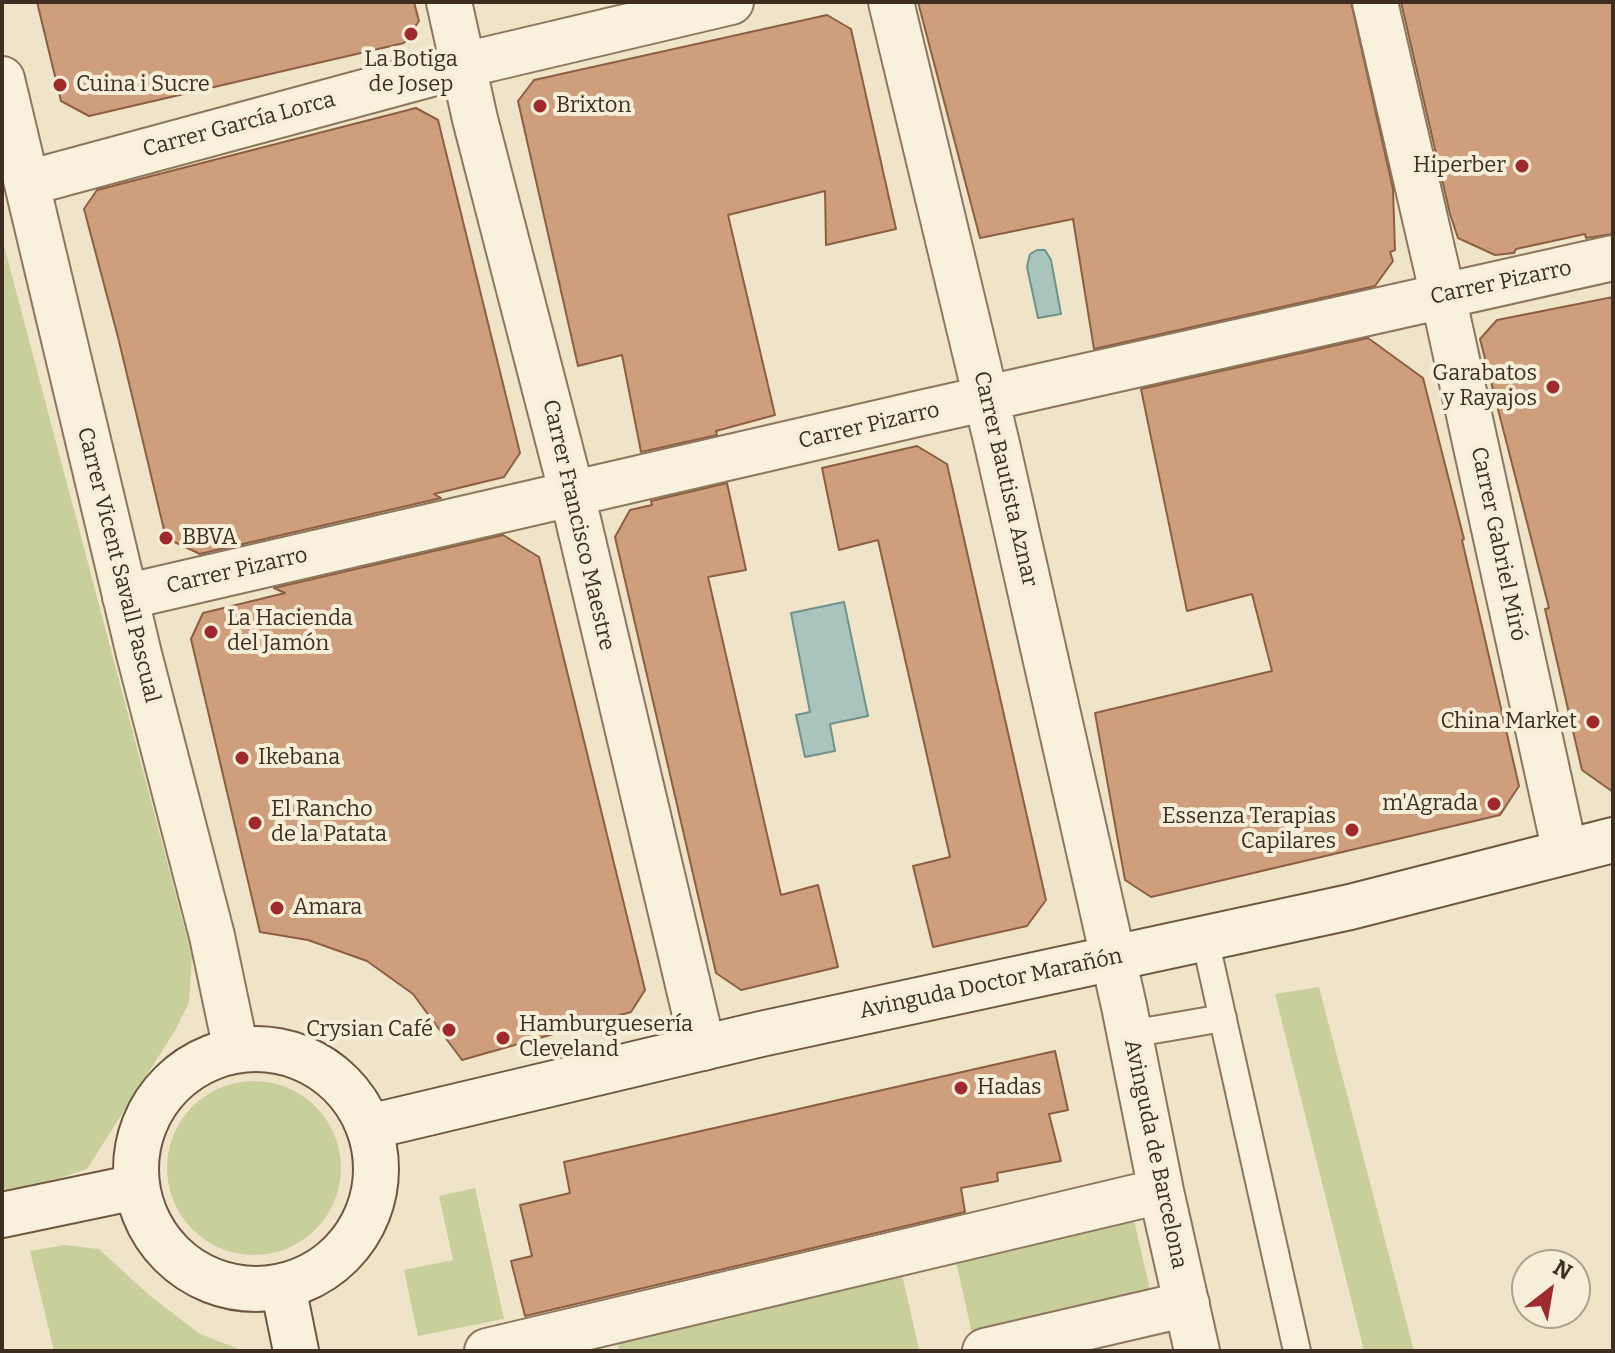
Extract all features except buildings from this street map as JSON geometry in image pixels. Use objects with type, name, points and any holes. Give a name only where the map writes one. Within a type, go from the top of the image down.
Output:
[{"type":"street","name":"Carrer Francisco Maestre","points":[[449,2],[572,494],[703,1048]]},
{"type":"street","name":"Carrer García Lorca","points":[[28,183],[464,65],[731,2]]},
{"type":"street","name":"Carrer Bautista Aznar","points":[[891,2],[987,399],[1112,958]]},
{"type":"street","name":"Carrer Gabriel Miró","points":[[1375,2],[1565,852]]},
{"type":"street","name":"Carrer Vicent Savall Pascual","points":[[2,79],[125,597],[212,936],[236,1050]]},
{"type":"street","name":"Carrer Pizarro","points":[[125,597],[1613,258]]},
{"type":"street","name":"Avinguda Doctor Marañón","points":[[369,1127],[703,1048],[1350,907],[1613,840]]},
{"type":"street","name":"Avinguda de Barcelona","points":[[1112,958],[1197,1351]]},
{"type":"street","points":[[248,1048],[287,1053],[321,1067],[354,1098],[369,1127],[377,1166],[373,1198],[355,1240],[320,1272],[283,1287],[226,1287],[171,1256],[149,1227],[136,1187],[134,1156],[147,1114],[178,1075],[225,1052],[248,1048]]},
{"type":"street","points":[[2,1215],[136,1187]]},
{"type":"street","points":[[487,1351],[1161,1191]]},
{"type":"street","points":[[283,1287],[296,1351]]},
{"type":"street","points":[[985,1351],[1187,1304]]},
{"type":"lane","points":[[1205,939],[1297,1351]]},
{"type":"lane","points":[[1130,1034],[1223,1018]]},
{"type":"green space","points":[[2,238],[192,956],[189,1002],[176,1029],[87,1169],[2,1197]]},
{"type":"green space","points":[[1319,987],[1414,1351],[1364,1351],[1275,994]]},
{"type":"green space","points":[[254,1081],[287,1088],[315,1107],[334,1135],[341,1168],[334,1201],[315,1229],[287,1248],[254,1255],[221,1248],[193,1229],[174,1201],[167,1168],[174,1135],[193,1107],[221,1088]]},
{"type":"green space","points":[[475,1188],[504,1319],[418,1336],[404,1270],[453,1260],[439,1196]]},
{"type":"green space","points":[[1133,1216],[1152,1298],[973,1338],[955,1257]]},
{"type":"green space","points":[[65,1245],[99,1249],[149,1295],[200,1334],[244,1351],[54,1351],[30,1251]]},
{"type":"green space","points":[[901,1270],[919,1349],[619,1351],[616,1334]]},
{"type":"water","points":[[1045,250],[1051,260],[1061,314],[1038,318],[1027,267],[1030,254]]},
{"type":"water","points":[[844,602],[868,716],[830,724],[835,751],[805,757],[796,715],[810,712],[791,613]]},
{"type":"place","name":"La Botiga de Josep","points":[[411,34]]},
{"type":"place","name":"Cuina i Sucre","points":[[60,85]]},
{"type":"place","name":"Brixton","points":[[540,106]]},
{"type":"place","name":"Hiperber","points":[[1522,166]]},
{"type":"place","name":"Garabatos y Rayajos","points":[[1553,387]]},
{"type":"place","name":"BBVA","points":[[166,538]]},
{"type":"place","name":"La Hacienda del Jamón","points":[[211,632]]},
{"type":"place","name":"China Market","points":[[1593,722]]},
{"type":"place","name":"Ikebana","points":[[242,758]]},
{"type":"place","name":"m'Agrada","points":[[1494,804]]},
{"type":"place","name":"El Rancho de la Patata","points":[[255,823]]},
{"type":"place","name":"Essenza Terapias Capilares","points":[[1352,830]]},
{"type":"place","name":"Amara","points":[[277,908]]},
{"type":"place","name":"Crysian Café","points":[[449,1030]]},
{"type":"place","name":"Hamburguesería Cleveland","points":[[503,1038]]},
{"type":"place","name":"Hadas","points":[[961,1088]]}]
